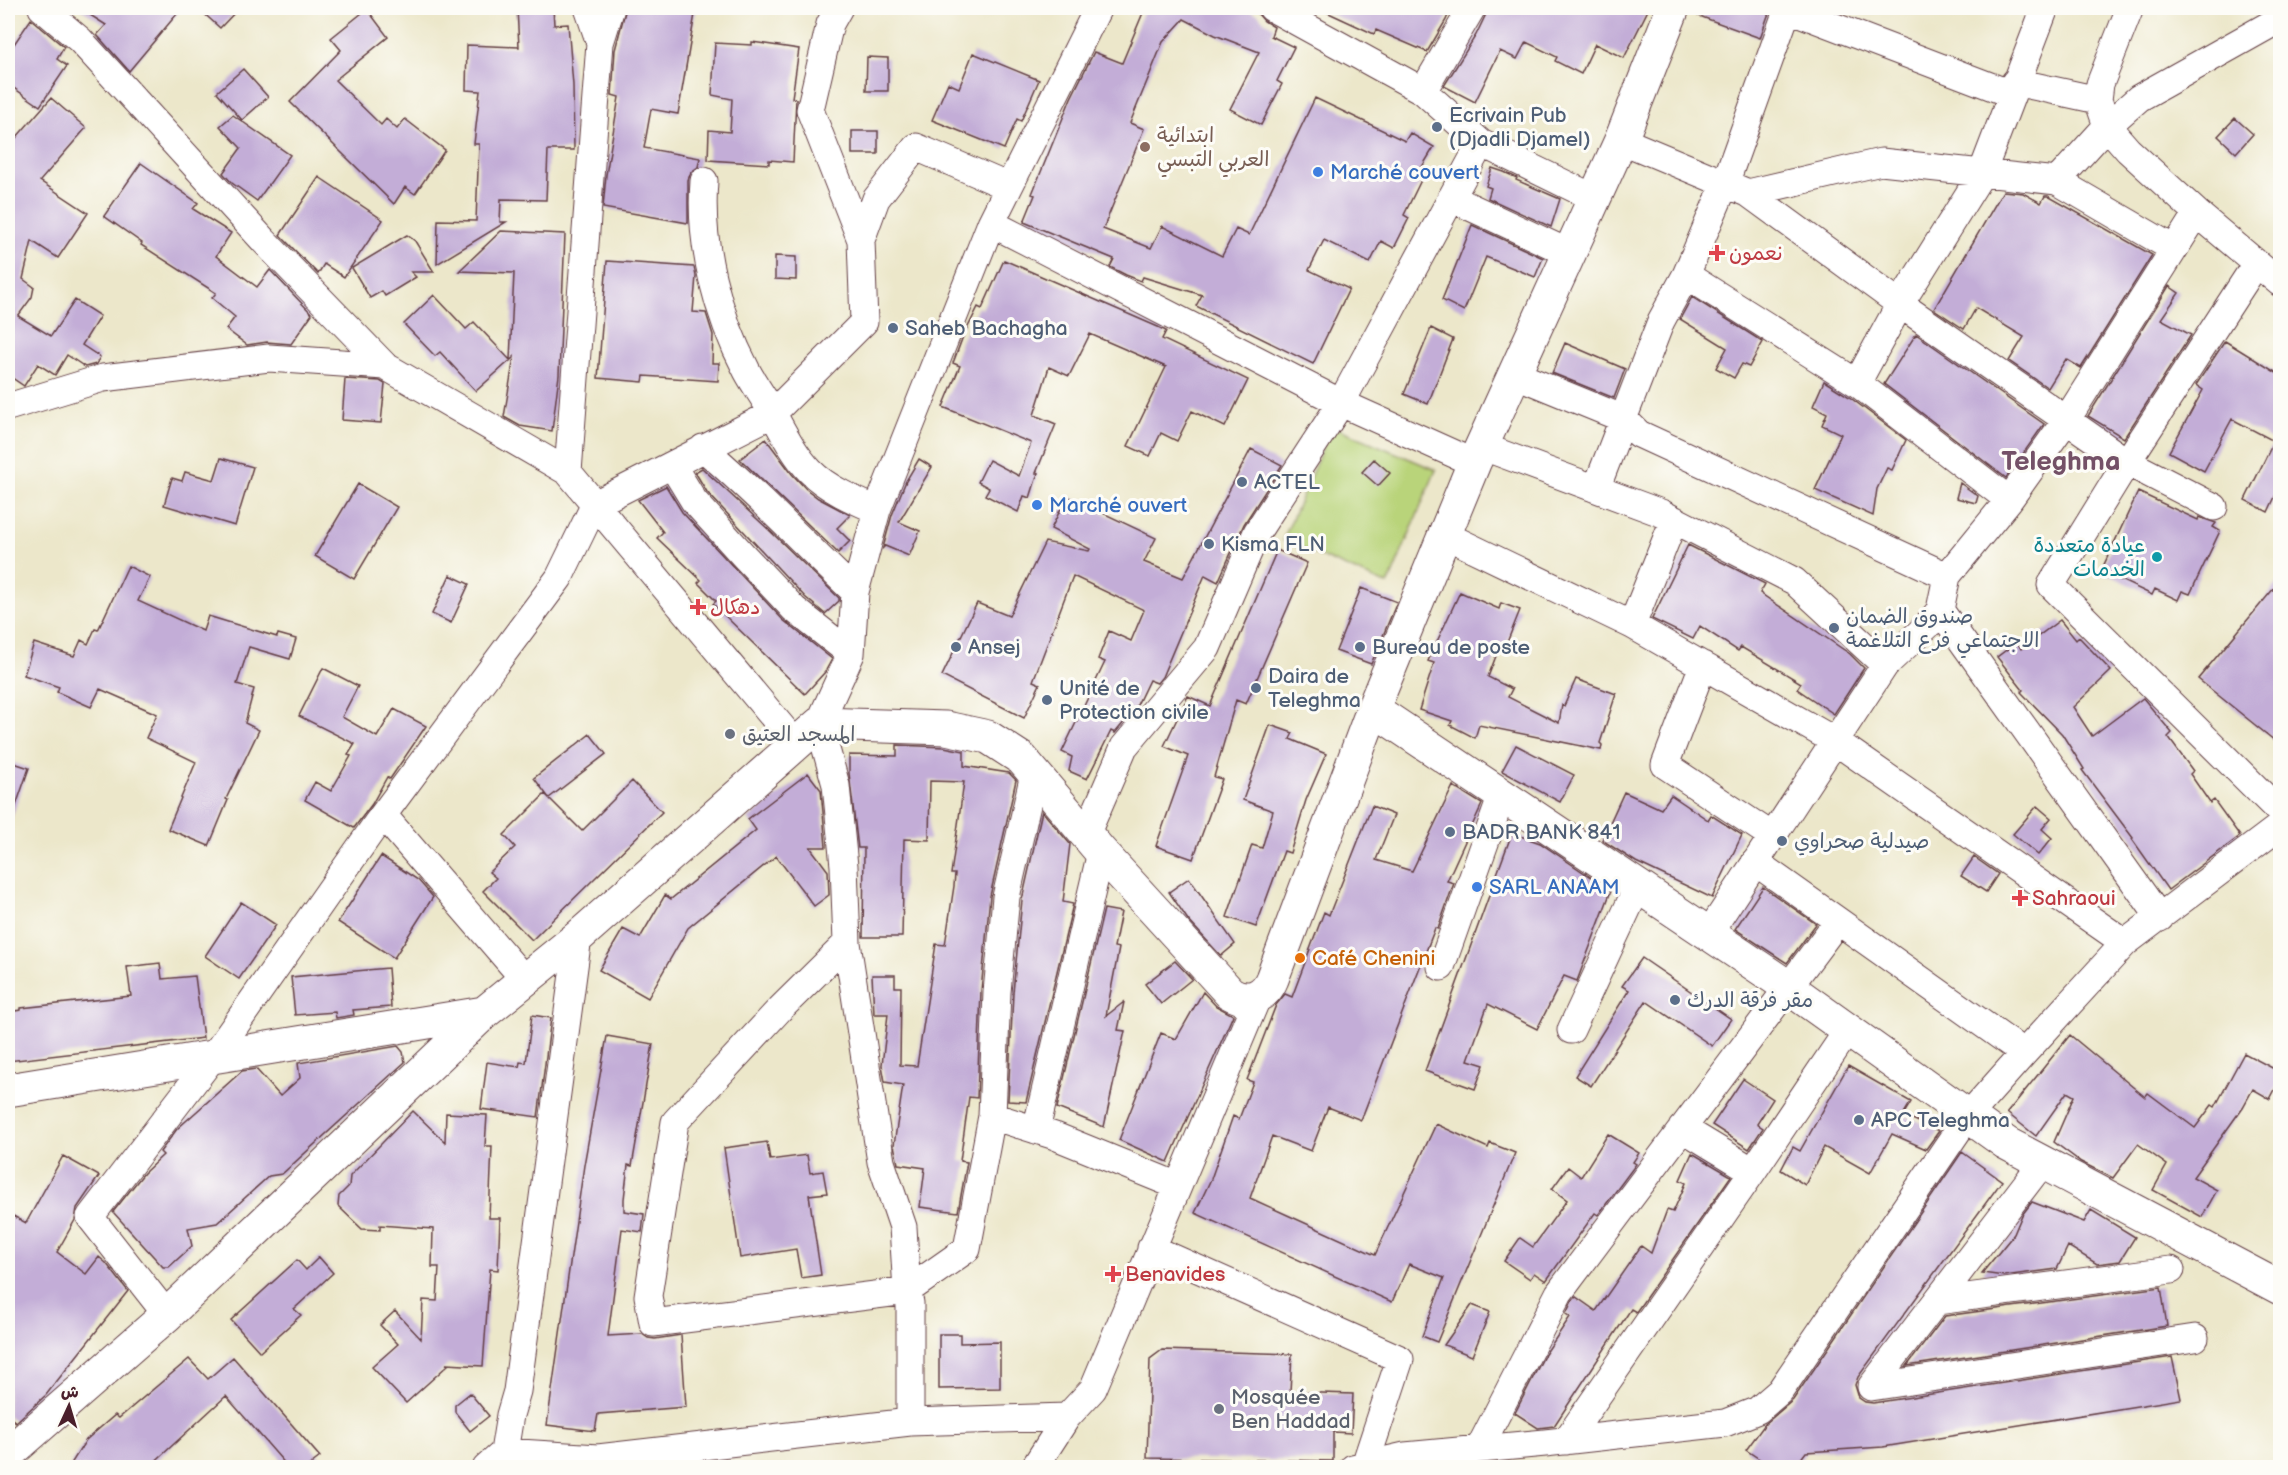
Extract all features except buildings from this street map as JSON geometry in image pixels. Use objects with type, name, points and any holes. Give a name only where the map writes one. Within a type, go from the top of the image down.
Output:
[{"type":"main road","points":[[8,1454],[167,1315],[484,1012],[578,937],[808,734],[946,728],[988,737],[1022,759],[1094,843],[1230,993],[1244,999],[1258,996],[1269,986],[1272,979],[1373,709],[1444,535],[1514,374],[1621,140],[1673,8]]},
{"type":"main road","points":[[1373,709],[1788,987],[2006,1143],[2280,1288]]},
{"type":"main road","points":[[8,1090],[484,1012]]},
{"type":"street","points":[[42,8],[80,40],[264,241],[386,366],[568,472],[808,734],[836,785],[844,866],[847,943],[881,1162],[903,1227],[907,1291],[910,1303],[910,1422]]},
{"type":"street","points":[[588,8],[600,43]]},
{"type":"street","points":[[568,472],[600,43],[611,8]]},
{"type":"street","points":[[167,1315],[90,1217],[213,1057],[383,815],[559,578],[595,504],[772,414],[864,322],[861,240],[810,110],[831,24],[839,8]]},
{"type":"street","points":[[808,734],[852,654],[855,592],[877,510],[991,224],[1098,8]]},
{"type":"street","points":[[1272,8],[1423,91],[1481,143],[1594,198]]},
{"type":"street","points":[[1423,91],[1472,8]]},
{"type":"street","points":[[1596,489],[1661,321],[1736,189],[1787,8],[2013,88],[2098,100]]},
{"type":"street","points":[[1857,383],[1900,304],[1982,173],[2045,8]]},
{"type":"street","points":[[2130,8],[2105,68],[2098,100],[2107,126],[2128,150],[2197,213],[2280,283]]},
{"type":"street","points":[[2057,181],[2107,126],[2139,98],[2280,19]]},
{"type":"street","points":[[1621,140],[1736,189],[2127,462],[2214,507]]},
{"type":"street","points":[[1036,1130],[1094,843],[1124,747],[1207,648],[1257,532],[1341,403],[1481,143]]},
{"type":"street","points":[[861,240],[876,199],[916,147],[1009,187]]},
{"type":"street","points":[[1736,189],[1881,162],[2057,181],[2174,249]]},
{"type":"street","points":[[704,181],[704,228],[717,295],[746,370],[786,440],[811,473],[847,497],[877,510]]},
{"type":"street","points":[[1451,198],[1569,253]]},
{"type":"street","points":[[1709,933],[1885,665],[1928,625],[1940,610],[1947,576],[2009,500],[2067,419],[2197,213]]},
{"type":"street","points":[[991,224],[1341,403],[1478,455],[1596,489],[1674,520],[1794,581],[1885,665]]},
{"type":"street","points":[[2256,264],[2127,462],[2051,585],[2280,812]]},
{"type":"street","points":[[1686,275],[1857,383],[2009,500]]},
{"type":"street","points":[[8,407],[103,378],[269,358],[386,366]]},
{"type":"street","points":[[1514,374],[1624,419],[1639,434],[1947,576]]},
{"type":"street","points":[[703,448],[742,481],[855,592]]},
{"type":"street","points":[[672,465],[694,501],[743,555],[795,609],[852,654]]},
{"type":"street","points":[[1632,625],[1674,520]]},
{"type":"street","points":[[1444,535],[1632,625],[1835,741],[2126,943]]},
{"type":"street","points":[[1940,610],[2160,918]]},
{"type":"street","points":[[1703,666],[1665,765],[1772,836]]},
{"type":"street","points":[[847,943],[779,1010],[675,1122],[648,1296],[652,1323],[907,1291],[967,1249],[992,1116],[998,992],[1006,897],[1034,774]]},
{"type":"street","points":[[1441,967],[1502,795]]},
{"type":"street","points":[[383,815],[525,980]]},
{"type":"street","points":[[1361,1466],[1405,1456],[1725,1423],[1758,1410],[1780,1391],[1968,1116],[2024,1053],[2126,943],[2280,826]]},
{"type":"street","points":[[1755,862],[2024,1053]]},
{"type":"street","points":[[1571,1030],[1638,886]]},
{"type":"street","points":[[1479,1449],[1559,1293],[1838,921]]},
{"type":"street","points":[[578,937],[517,1391],[495,1460],[595,1463],[715,1444],[910,1422],[1067,1417]]},
{"type":"street","points":[[1034,1467],[1067,1417],[1093,1389],[1258,996]]},
{"type":"street","points":[[1566,1441],[1754,1172],[1848,1030]]},
{"type":"street","points":[[992,1116],[1036,1130],[1178,1186]]},
{"type":"street","points":[[1683,1128],[1754,1172]]},
{"type":"street","points":[[2043,1162],[1871,1387],[2194,1338]]},
{"type":"street","points":[[1151,1248],[1400,1359],[1361,1466]]},
{"type":"street","points":[[1937,1301],[2171,1270]]},
{"type":"street","points":[[702,1467],[715,1444]]},
{"type":"green space","points":[[1332,426],[1436,470],[1388,585],[1283,540]]},
{"type":"place","name":"Ecrivain Pub (Djadli Djamel)","points":[[1437,127]]},
{"type":"place","name":"ابتدائية العربي التبسي","points":[[1145,147]]},
{"type":"place","name":"Marché couvert","points":[[1318,172]]},
{"type":"place","name":"نعمون","points":[[1717,253]]},
{"type":"place","name":"Saheb Bachagha","points":[[893,328]]},
{"type":"place","name":"ACTEL","points":[[1242,482]]},
{"type":"place","name":"Marché ouvert","points":[[1037,505]]},
{"type":"place","name":"Kisma FLN","points":[[1209,544]]},
{"type":"place","name":"عيادة متعددة الخدمات","points":[[2157,557]]},
{"type":"place","name":"دهكال","points":[[698,607]]},
{"type":"place","name":"صندوق الضمان الاجتماعي فرع التلاغمة","points":[[1834,628]]},
{"type":"place","name":"Ansej","points":[[956,647]]},
{"type":"place","name":"Bureau de poste","points":[[1360,647]]},
{"type":"place","name":"Daira de Teleghma","points":[[1256,688]]},
{"type":"place","name":"Unité de Protection civile","points":[[1047,700]]},
{"type":"place","name":"المسجد العتيق","points":[[730,734]]},
{"type":"place","name":"BADR BANK 841","points":[[1450,832]]},
{"type":"place","name":"صيدلية صحراوي","points":[[1782,841]]},
{"type":"place","name":"SARL ANAAM","points":[[1477,887]]},
{"type":"place","name":"Sahraoui","points":[[2020,898]]},
{"type":"place","name":"Café Chenini","points":[[1300,958]]},
{"type":"place","name":"مقر فرقة الدرك","points":[[1675,1000]]},
{"type":"place","name":"APC Teleghma","points":[[1859,1120]]},
{"type":"place","name":"Benavides","points":[[1113,1274]]},
{"type":"place","name":"Mosquée Ben Haddad","points":[[1219,1409]]},
{"type":"district","name":"Teleghma","points":[[2061,461]]}]
